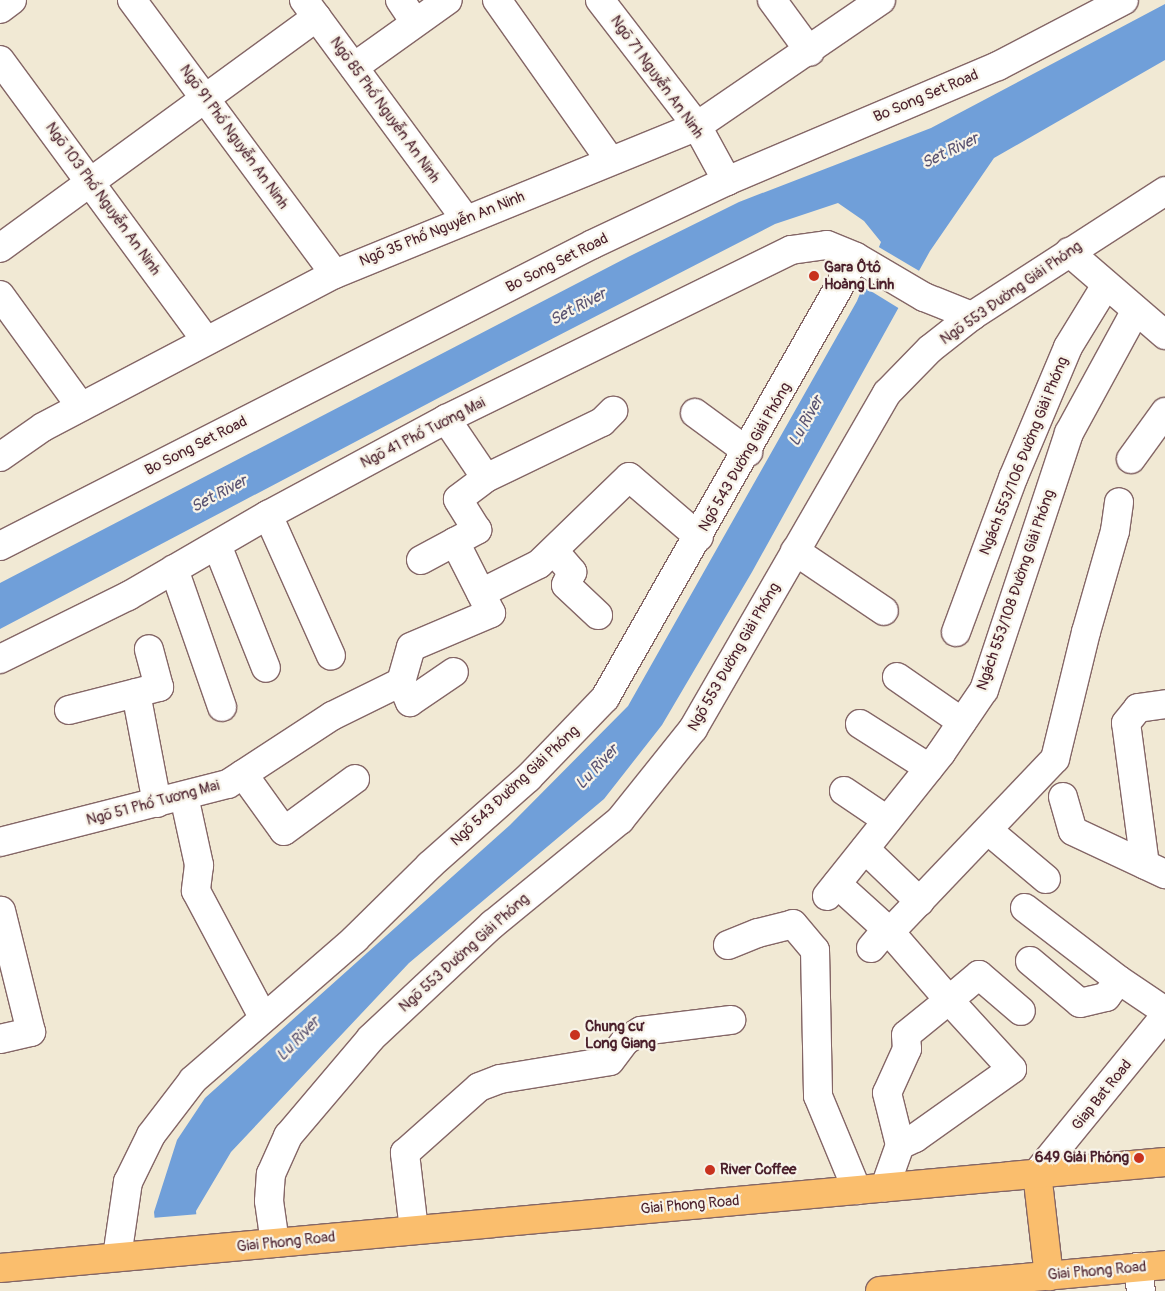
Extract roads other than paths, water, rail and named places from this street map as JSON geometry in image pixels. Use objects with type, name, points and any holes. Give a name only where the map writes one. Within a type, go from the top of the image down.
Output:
[{"type":"main road","name":"Giai Phong Road","points":[[117,1257],[214,1250],[1165,1162]]},
{"type":"main road","points":[[1037,1173],[1049,1276]]},
{"type":"main road","points":[[0,1268],[117,1257]]},
{"type":"main road","name":"Giai Phong Road","points":[[880,1291],[1049,1276],[1140,1279],[1165,1265]]},
{"type":"street","points":[[0,9],[12,0]]},
{"type":"street","name":"Ngõ 91 Phố Nguyễn An Ninh","points":[[132,0],[335,274]]},
{"type":"street","points":[[354,67],[408,11],[448,0]]},
{"type":"street","points":[[497,0],[610,160]]},
{"type":"street","name":"Ngõ 71 Nguyễn An Ninh","points":[[600,0],[697,126],[727,181]]},
{"type":"street","points":[[772,0],[810,52]]},
{"type":"street","name":"Ngõ 35 Phố Nguyễn An Ninh","points":[[0,457],[43,427],[335,274],[697,126],[810,52],[881,0]]},
{"type":"street","name":"Bo Song Set Road","points":[[0,546],[593,244],[727,181],[998,66],[1124,0]]},
{"type":"street","points":[[0,248],[90,180],[205,98],[311,8]]},
{"type":"street","name":"Ngõ 85 Phố Nguyễn An Ninh","points":[[311,8],[466,220]]},
{"type":"street","name":"Ngõ 103 Phố Nguyễn An Ninh","points":[[0,60],[206,340]]},
{"type":"street","name":"Ngõ 553 Đường Giải Phóng","points":[[275,1243],[269,1201],[271,1174],[288,1136],[371,1038],[493,924],[620,820],[694,729],[795,550],[888,393],[930,349],[972,316],[1165,191]]},
{"type":"street","name":"Ngõ 41 Phố Tương Mai","points":[[0,660],[174,570],[268,515],[446,419],[791,250],[827,244],[856,257],[924,297],[972,316]]},
{"type":"street","points":[[1069,252],[1135,312],[1165,335]]},
{"type":"street","name":"Ngõ 543 Đường Giải Phóng","points":[[117,1257],[128,1182],[151,1135],[193,1080],[263,1017],[355,939],[430,865],[528,778],[605,698],[748,452],[856,257]]},
{"type":"street","name":"Ngách 553/106 Đường Giải Phóng","points":[[956,632],[1013,478],[1068,347],[1106,286]]},
{"type":"street","points":[[0,295],[82,407]]},
{"type":"street","name":"Ngách 553/108 Đường Giải Phóng","points":[[883,937],[832,890],[929,768],[984,690],[1001,632],[1043,519],[1069,433],[1135,312]]},
{"type":"street","points":[[421,560],[478,530],[458,499],[486,478],[602,422],[613,411]]},
{"type":"street","points":[[1131,459],[1165,412]]},
{"type":"street","points":[[695,414],[748,452]]},
{"type":"street","points":[[446,419],[486,478]]},
{"type":"street","points":[[454,672],[410,702],[401,682],[411,647],[486,603],[539,564],[630,477],[699,537]]},
{"type":"street","points":[[900,1145],[915,1138],[1012,1069],[949,1000],[883,937],[990,832],[1055,759],[1086,632],[1115,530],[1119,502]]},
{"type":"street","points":[[268,515],[331,656]]},
{"type":"street","points":[[455,542],[486,603]]},
{"type":"street","points":[[217,545],[266,668]]},
{"type":"street","points":[[795,550],[884,611]]},
{"type":"street","points":[[554,551],[572,572],[566,584],[598,615]]},
{"type":"street","points":[[174,570],[222,707]]},
{"type":"street","points":[[69,710],[159,687],[149,650]]},
{"type":"street","points":[[897,677],[962,722]]},
{"type":"street","name":"Ngõ 51 Phố Tương Mai","points":[[0,842],[228,784],[332,716],[401,682]]},
{"type":"street","points":[[136,692],[157,803]]},
{"type":"street","points":[[1155,869],[1126,723],[1138,708],[1165,704]]},
{"type":"street","points":[[860,724],[929,768]]},
{"type":"street","points":[[243,774],[284,831],[355,779]]},
{"type":"street","points":[[844,791],[888,820]]},
{"type":"street","points":[[184,796],[199,865],[196,890],[263,1017]]},
{"type":"street","points":[[1063,797],[1074,830],[1155,869]]},
{"type":"street","points":[[990,832],[1046,879]]},
{"type":"street","points":[[864,849],[920,902]]},
{"type":"street","points":[[1025,908],[1119,980],[1165,1011]]},
{"type":"street","points":[[0,1039],[31,1032],[1,911]]},
{"type":"street","points":[[728,946],[758,933],[793,924],[815,950],[818,1096],[857,1190]]},
{"type":"street","points":[[1030,961],[1080,1003],[1106,998],[1119,980]]},
{"type":"street","points":[[885,1187],[900,1145],[887,1093],[907,1050],[906,1035],[979,975],[1021,1011]]},
{"type":"street","name":"Giap Bat Road","points":[[1037,1173],[1165,1016]]},
{"type":"street","points":[[414,1230],[405,1153],[479,1087],[500,1079],[610,1061],[624,1041],[641,1032],[731,1020]]},
{"type":"water","points":[[1165,4],[1165,60],[994,158],[930,251],[752,572],[662,725],[604,799],[409,963],[231,1152],[196,1211],[204,1291],[162,1291],[154,1212],[177,1140],[205,1098],[510,825],[628,706],[857,301],[881,242],[864,221],[838,203],[775,224],[501,365],[0,629],[0,583],[628,257],[739,202],[931,128]]},
{"type":"place","name":"Gara Ôtô Hoàng Linh","points":[[814,276]]},
{"type":"place","name":"Chung cư Long Giang","points":[[575,1035]]},
{"type":"place","name":"649 Giải Phóng","points":[[1139,1158]]},
{"type":"place","name":"River Coffee","points":[[710,1170]]},
{"type":"water label","name":"Set River","points":[[950,151]]},
{"type":"water label","name":"Set River","points":[[578,307]]},
{"type":"water label","name":"Lu River","points":[[806,421]]},
{"type":"water label","name":"Set River","points":[[219,494]]},
{"type":"water label","name":"Lu River","points":[[597,767]]},
{"type":"water label","name":"Lu River","points":[[298,1039]]}]
